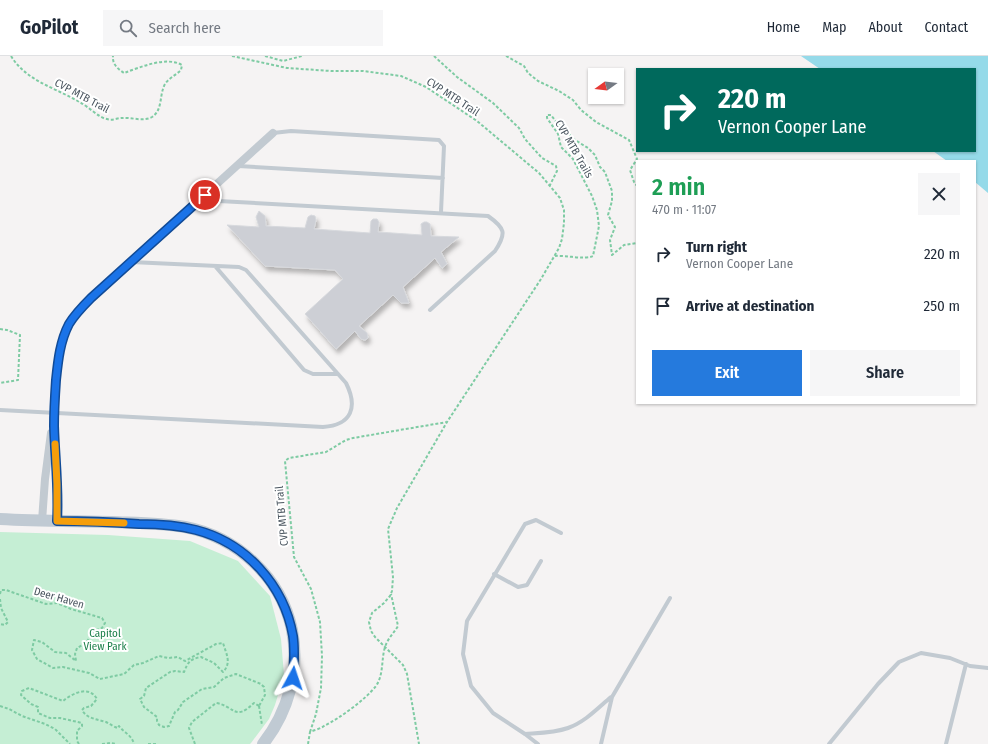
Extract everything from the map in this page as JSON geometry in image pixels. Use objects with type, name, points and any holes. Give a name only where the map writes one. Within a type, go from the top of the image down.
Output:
[{"type":"street","points":[[57,521],[55,413],[59,355],[63,339],[70,324],[79,310],[91,298],[273,133]]},
{"type":"street","points":[[42,521],[46,465],[55,413]]},
{"type":"street","points":[[0,520],[140,524],[185,527],[220,538],[237,548],[255,563],[269,579],[285,609],[291,629],[294,649],[293,678],[288,698],[281,716],[266,739]]},
{"type":"lane","points":[[273,133],[291,131],[439,140],[444,146],[441,212]]},
{"type":"lane","points":[[237,166],[443,178]]},
{"type":"lane","points":[[200,200],[441,212],[488,216],[497,222],[502,229],[502,240],[495,251],[430,310]]},
{"type":"lane","points":[[0,410],[323,427],[334,427],[348,416],[352,406],[351,394],[346,383],[246,270],[239,267],[130,262]]},
{"type":"lane","points":[[215,266],[304,370],[313,374],[338,374]]},
{"type":"lane","points":[[538,744],[493,713],[471,686],[463,654],[467,620],[525,524],[536,520],[561,534]]},
{"type":"lane","points":[[494,574],[518,587],[527,585],[541,561]]},
{"type":"lane","points":[[601,744],[612,697],[670,598]]},
{"type":"lane","points":[[829,744],[878,684],[899,662],[921,653],[950,658],[966,664],[988,668]]},
{"type":"lane","points":[[946,744],[966,664]]},
{"type":"lane","points":[[524,734],[569,728],[590,715],[612,697]]},
{"type":"path","name":"CVP MTB Trail","points":[[11,56],[25,72],[41,84],[81,102],[106,119],[113,120],[121,118],[144,119],[155,115],[159,110],[160,95],[165,85],[170,78],[181,70],[182,65],[178,61],[170,58]]},
{"type":"path","points":[[113,56],[114,64],[124,73],[164,57]]},
{"type":"path","name":"CVP MTB Trail","points":[[232,56],[287,68],[331,71],[363,71],[401,76],[426,87],[477,121],[539,173],[560,198],[564,210],[562,239],[555,256],[491,357],[447,422],[397,508],[388,529],[393,577],[391,593],[398,626],[388,639],[382,659],[382,671],[376,685],[353,707],[324,727],[310,732]]},
{"type":"path","points":[[265,56],[283,61],[302,56]]},
{"type":"path","name":"CVP MTB Trail","points":[[434,56],[457,78],[492,103],[519,128],[525,139],[542,158],[556,166],[557,171],[550,185]]},
{"type":"path","points":[[506,56],[524,66],[528,73],[538,82],[559,91],[574,100],[581,110],[596,122],[629,140],[636,160]]},
{"type":"path","name":"CVP MTB Trails","points":[[555,256],[587,258],[593,256],[599,226],[597,210],[590,190],[583,180],[573,159],[561,147],[558,134],[547,118],[547,115],[549,114],[575,140],[595,154],[600,167],[608,176],[612,191],[612,201],[608,215],[616,227],[610,240],[612,255],[624,245],[636,243]]},
{"type":"path","points":[[636,161],[630,170],[636,185]]},
{"type":"path","points":[[0,329],[20,335],[18,380],[0,383]]},
{"type":"path","name":"CVP MTB Trail","points":[[310,732],[316,714],[320,688],[322,656],[320,622],[311,589],[294,557],[285,460],[326,452],[346,440],[353,438],[447,422]]},
{"type":"path","name":"Deer Haven","points":[[0,594],[1,590],[6,590],[46,604],[57,603],[71,609],[102,618],[105,623],[102,628],[94,631],[86,643],[77,648],[75,654],[76,661],[66,653],[54,652],[42,642],[34,640],[32,650],[37,659],[53,668],[63,667],[89,673],[100,679],[124,674],[134,665],[159,656],[168,658],[178,657],[185,661],[216,644],[223,643],[228,660],[227,668],[223,672],[214,664],[200,657],[192,659],[188,663],[184,672],[170,672],[146,688],[144,696],[140,699],[144,707],[157,717],[159,725],[164,727],[170,726],[175,712],[183,702],[202,689],[214,687],[224,678],[236,674],[261,684],[264,687],[265,694],[259,706]]},
{"type":"path","points":[[391,593],[384,603],[372,614],[369,622],[371,631],[385,648],[403,665],[407,674],[419,744]]},
{"type":"path","points":[[0,599],[1,608],[8,622],[5,625],[0,624]]},
{"type":"path","points":[[79,744],[77,741],[77,731],[82,726],[82,723],[60,718],[50,718],[38,712],[38,707],[31,704],[21,695],[22,691],[29,688],[63,701],[72,694],[86,691],[91,692],[97,699],[91,706],[82,710],[84,713],[114,727],[118,728],[119,726],[130,736],[134,744]]},
{"type":"path","points":[[195,744],[189,728],[192,722],[216,703],[221,704],[233,711],[240,712],[246,711],[254,703],[259,706],[262,730],[266,739]]},
{"type":"path","points":[[0,706],[55,729],[70,744]]},
{"type":"path","points":[[308,744],[310,732]]},
{"type":"path","points":[[102,744],[116,744]]},
{"type":"path","points":[[148,744],[158,744]]},
{"type":"green space","name":"Capitol View Park","points":[[0,532],[108,535],[190,541],[238,561],[270,596],[281,639],[284,675],[269,719],[251,743],[0,744]]},
{"type":"water","points":[[801,56],[988,56],[988,193],[976,183],[976,160],[946,160],[934,152],[976,152],[976,68],[819,68]]},
{"type":"building","points":[[259,211],[265,216],[266,226],[305,228],[308,217],[311,215],[315,216],[316,220],[314,229],[370,233],[371,221],[373,219],[377,219],[379,222],[378,232],[422,235],[421,224],[427,222],[430,224],[431,236],[459,237],[441,252],[447,264],[442,268],[435,258],[403,287],[409,303],[401,303],[393,295],[359,326],[367,333],[368,338],[365,340],[361,339],[355,331],[336,349],[305,314],[343,279],[335,270],[265,266],[227,225],[259,227],[256,217]]},
{"type":"slow traffic","points":[[55,444],[57,521],[124,523]]},
{"type":"route","points":[[205,195],[79,310],[63,339],[57,372],[54,424],[57,521],[133,523],[185,527],[218,537],[237,548],[255,563],[269,579],[285,609],[293,637],[293,678]]}]
